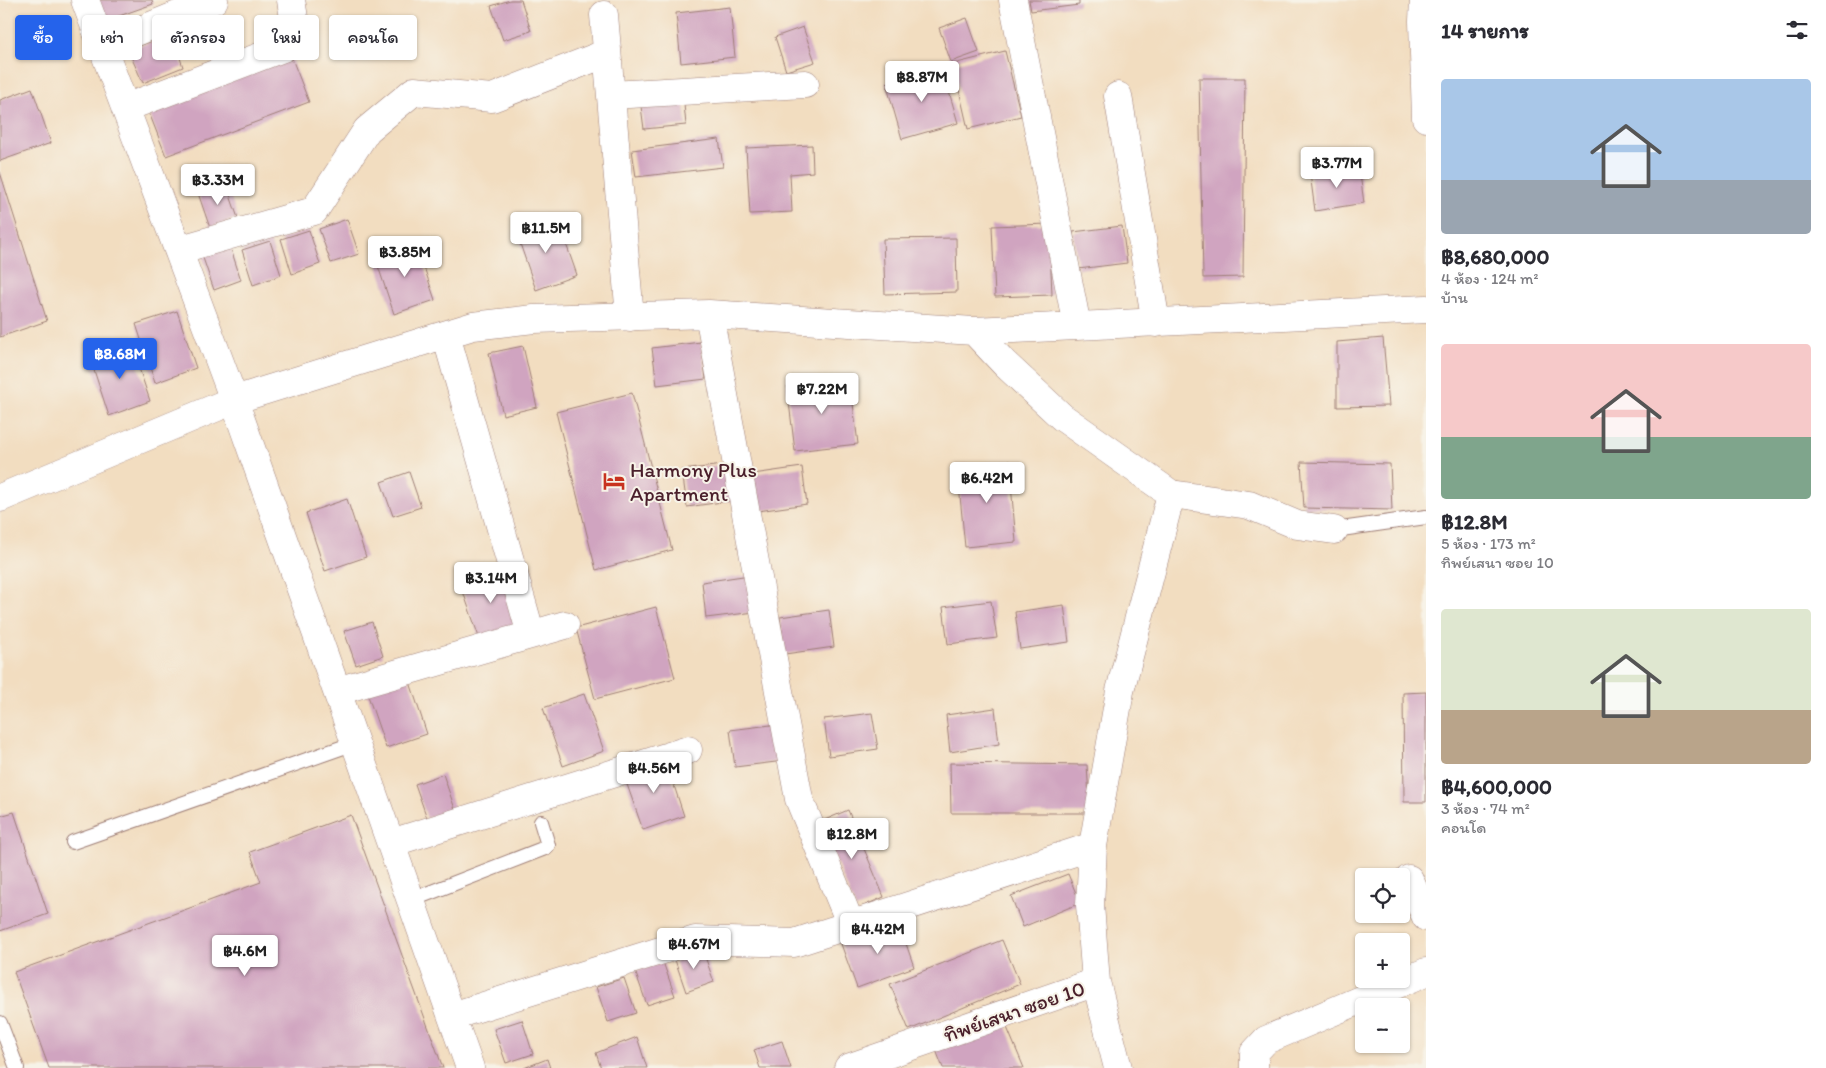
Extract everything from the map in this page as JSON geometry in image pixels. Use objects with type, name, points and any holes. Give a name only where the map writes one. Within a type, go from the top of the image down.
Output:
[{"type":"street","points":[[85,0],[91,15]]},
{"type":"street","points":[[142,30],[214,0]]},
{"type":"street","points":[[125,108],[283,48],[292,41],[296,30],[291,0]]},
{"type":"street","points":[[1013,0],[1077,326]]},
{"type":"street","points":[[1424,0],[1426,118]]},
{"type":"street","points":[[604,15],[630,317]]},
{"type":"street","points":[[178,250],[314,211],[367,130],[414,91],[492,98],[607,53]]},
{"type":"street","points":[[107,60],[234,400],[470,1068]]},
{"type":"street","points":[[611,95],[805,84]]},
{"type":"street","points":[[1118,96],[1156,323]]},
{"type":"street","points":[[0,498],[234,400],[473,326],[534,319],[709,314],[974,332],[1426,309]]},
{"type":"street","points":[[709,314],[799,798],[851,925]]},
{"type":"street","points":[[974,332],[1062,417],[1172,494],[1249,505],[1297,525],[1334,530]]},
{"type":"street","points":[[446,335],[528,624]]},
{"type":"street","points":[[1096,982],[1090,904],[1093,846],[1120,691],[1172,494]]},
{"type":"street","points":[[337,691],[565,625]]},
{"type":"street","points":[[391,843],[688,750]]},
{"type":"street","points":[[452,1016],[695,940],[794,942],[1093,846]]},
{"type":"street","points":[[1410,881],[1426,917]]},
{"type":"street","points":[[1254,1068],[1254,1053],[1266,1040],[1426,972]]},
{"type":"street","name":"ทิพย์เสนา ซอย 10","points":[[848,1068],[1096,982],[1118,1068]]},
{"type":"lane","points":[[1334,530],[1426,517]]},
{"type":"lane","points":[[73,842],[355,743]]},
{"type":"lane","points":[[411,900],[545,848],[548,846],[541,822]]},
{"type":"lane","points":[[0,1023],[17,1068]]},
{"type":"building","points":[[94,0],[152,0],[153,4],[122,15],[99,15]]},
{"type":"building","points":[[510,0],[521,0],[531,31],[503,40],[491,6]]},
{"type":"building","points":[[1029,0],[1079,0],[1079,5],[1031,11]]},
{"type":"building","points":[[730,7],[735,57],[681,63],[676,13]]},
{"type":"building","points":[[967,18],[979,52],[951,62],[939,28]]},
{"type":"building","points":[[803,27],[815,62],[786,71],[775,37]]},
{"type":"building","points":[[152,41],[152,60],[181,60],[183,67],[143,83],[133,60],[142,60],[142,45]]},
{"type":"building","points":[[1005,51],[1021,116],[968,129],[953,64]]},
{"type":"building","points":[[280,60],[293,60],[309,102],[166,156],[148,110]]},
{"type":"building","points":[[942,67],[958,123],[902,139],[886,83]]},
{"type":"building","points":[[1199,78],[1245,78],[1243,277],[1203,278]]},
{"type":"building","points":[[32,88],[51,143],[0,161],[0,100]]},
{"type":"building","points":[[683,94],[686,125],[644,129],[640,99]]},
{"type":"building","points":[[719,139],[723,167],[636,177],[632,150]]},
{"type":"building","points":[[812,145],[813,172],[790,174],[792,212],[750,214],[746,148]]},
{"type":"building","points":[[1359,167],[1364,203],[1315,211],[1310,173]]},
{"type":"building","points":[[0,172],[47,321],[0,337]]},
{"type":"building","points":[[226,184],[238,218],[210,228],[198,193]]},
{"type":"building","points":[[557,218],[577,275],[536,290],[516,232]]},
{"type":"building","points":[[347,219],[359,254],[331,263],[319,229]]},
{"type":"building","points":[[1049,224],[1052,295],[995,297],[992,226]]},
{"type":"building","points":[[1122,226],[1127,263],[1078,269],[1073,232]]},
{"type":"building","points":[[309,230],[320,264],[292,274],[281,239]]},
{"type":"building","points":[[956,238],[957,292],[885,294],[883,239]]},
{"type":"building","points":[[270,241],[281,275],[253,285],[242,250]]},
{"type":"building","points":[[416,243],[435,300],[394,314],[375,257]]},
{"type":"building","points":[[230,246],[241,280],[214,290],[202,255]]},
{"type":"building","points":[[177,311],[196,368],[155,383],[136,324]]},
{"type":"building","points":[[1383,338],[1389,406],[1337,407],[1337,342]]},
{"type":"building","points":[[701,342],[706,379],[657,385],[652,348]]},
{"type":"building","points":[[131,344],[150,401],[109,416],[90,358]]},
{"type":"building","points":[[523,346],[537,407],[503,415],[489,353]]},
{"type":"building","points":[[850,379],[858,444],[795,451],[787,386]]},
{"type":"building","name":"Harmony Plus Apartment","points":[[632,393],[672,550],[596,570],[556,412]]},
{"type":"building","points":[[1009,461],[1016,542],[965,547],[957,465]]},
{"type":"building","points":[[1301,462],[1390,464],[1392,510],[1304,508]]},
{"type":"building","points":[[731,464],[736,500],[687,507],[682,470]]},
{"type":"building","points":[[802,467],[807,504],[758,511],[753,474]]},
{"type":"building","points":[[409,472],[421,507],[393,516],[381,482]]},
{"type":"building","points":[[347,499],[366,557],[325,571],[306,513]]},
{"type":"building","points":[[502,568],[521,626],[480,640],[460,583]]},
{"type":"building","points":[[750,575],[755,612],[706,618],[702,582]]},
{"type":"building","points":[[991,601],[997,638],[948,644],[943,607]]},
{"type":"building","points":[[1064,605],[1069,642],[1020,649],[1015,612]]},
{"type":"building","points":[[656,607],[675,678],[595,699],[576,628]]},
{"type":"building","points":[[829,610],[834,647],[785,654],[780,617]]},
{"type":"building","points":[[372,622],[383,656],[356,665],[344,631]]},
{"type":"building","points":[[408,676],[427,734],[386,748],[366,690]]},
{"type":"building","points":[[1426,692],[1426,802],[1404,802],[1403,693]]},
{"type":"building","points":[[584,694],[604,751],[563,766],[543,708]]},
{"type":"building","points":[[995,708],[999,744],[950,752],[946,715]]},
{"type":"building","points":[[872,713],[878,749],[829,756],[824,719]]},
{"type":"building","points":[[779,724],[784,761],[735,767],[730,730]]},
{"type":"building","points":[[665,758],[684,816],[643,830],[623,773]]},
{"type":"building","points":[[950,763],[1087,765],[1090,813],[951,813]]},
{"type":"building","points":[[443,774],[455,809],[427,818],[415,784]]},
{"type":"building","points":[[848,810],[884,897],[856,909],[820,822]]},
{"type":"building","points":[[14,812],[48,914],[0,931],[0,816]]},
{"type":"building","points":[[351,815],[443,1068],[49,1068],[14,972],[261,882],[250,852]]},
{"type":"building","points":[[1068,874],[1080,903],[1023,927],[1011,896]]},
{"type":"building","points":[[899,923],[914,967],[857,988],[841,944]]},
{"type":"building","points":[[1002,940],[1020,984],[909,1030],[890,984]]},
{"type":"building","points":[[702,948],[714,982],[686,992],[674,957]]},
{"type":"building","points":[[663,962],[675,996],[647,1005],[635,971]]},
{"type":"building","points":[[624,978],[636,1013],[608,1022],[596,987]]},
{"type":"building","points":[[1003,1018],[1024,1068],[943,1068],[934,1045]]},
{"type":"building","points":[[522,1020],[533,1054],[506,1063],[494,1029]]},
{"type":"building","points":[[637,1037],[647,1068],[601,1068],[596,1053]]},
{"type":"building","points":[[782,1041],[791,1068],[760,1068],[754,1050]]},
{"type":"building","points":[[547,1059],[550,1068],[524,1068]]},
{"type":"place","name":"Harmony Plus Apartment","points":[[614,481]]}]
